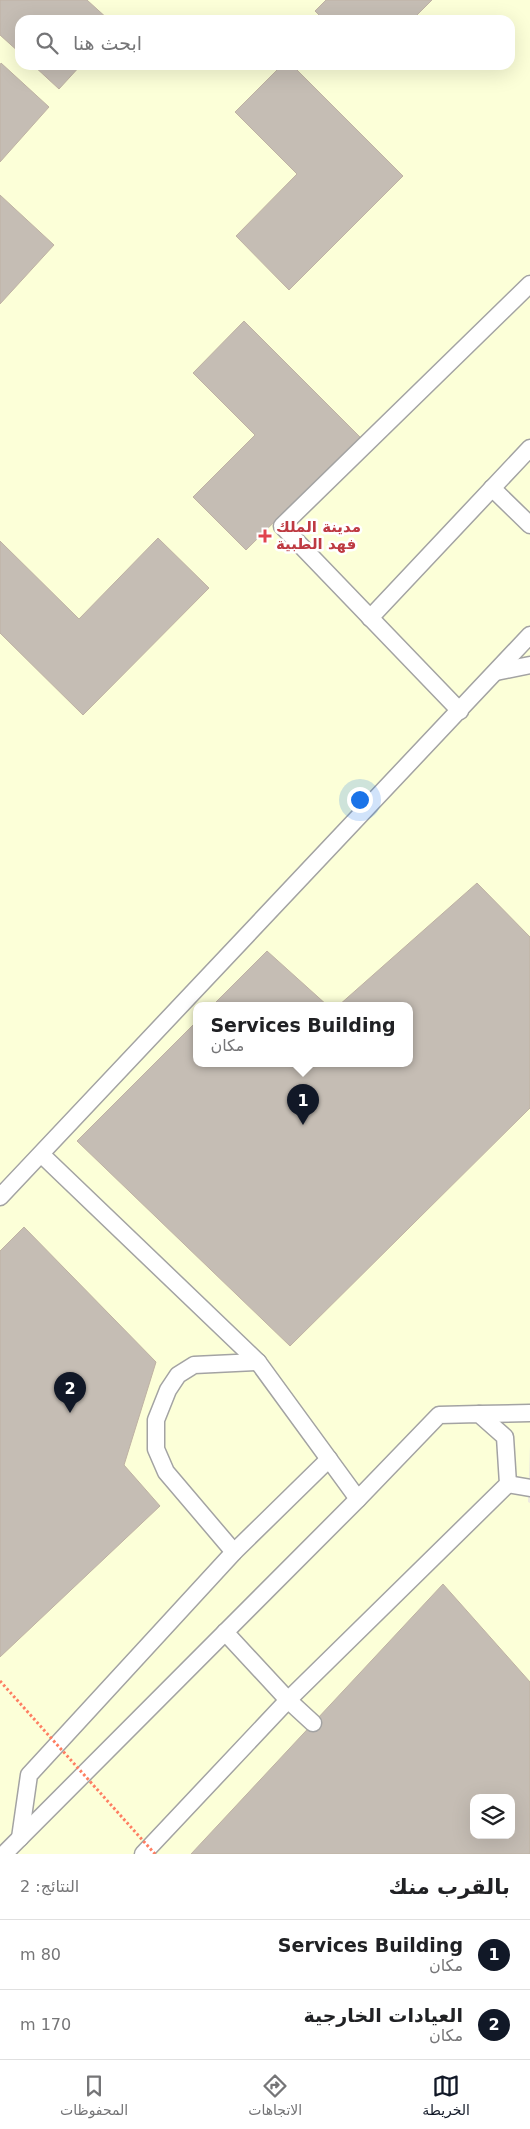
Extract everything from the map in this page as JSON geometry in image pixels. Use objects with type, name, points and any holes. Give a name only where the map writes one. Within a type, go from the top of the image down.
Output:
[{"type":"lane","points":[[460,711],[282,526],[530,284]]},
{"type":"lane","points":[[370,618],[530,448]]},
{"type":"lane","points":[[492,488],[530,525]]},
{"type":"lane","points":[[0,1197],[530,635]]},
{"type":"lane","points":[[496,672],[530,666]]},
{"type":"lane","points":[[41,1154],[258,1362],[358,1499]]},
{"type":"lane","points":[[234,1552],[166,1472],[156,1449],[156,1420],[168,1390],[178,1375],[194,1365],[258,1362]]},
{"type":"lane","points":[[4,1854],[358,1499],[439,1415],[530,1413]]},
{"type":"lane","points":[[143,1854],[288,1700],[508,1484],[505,1437],[479,1414]]},
{"type":"lane","points":[[20,1838],[29,1775],[234,1552],[329,1459]]},
{"type":"lane","points":[[508,1484],[530,1488]]},
{"type":"lane","points":[[225,1632],[288,1700],[313,1723]]},
{"type":"path","points":[[0,1681],[155,1854]]},
{"type":"shaded area","name":"مدينة الملك فهد الطبية","points":[[0,0],[530,0],[530,1445],[528,1502],[530,1503],[530,1854],[0,1854]]},
{"type":"building","points":[[0,0],[87,0],[104,15],[15,15],[15,48],[0,35]]},
{"type":"building","points":[[326,0],[432,0],[417,15],[319,15],[315,11]]},
{"type":"building","points":[[1,63],[49,107],[0,162],[0,65]]},
{"type":"building","points":[[38,70],[76,70],[59,89]]},
{"type":"building","points":[[277,70],[297,70],[403,176],[289,290],[236,236],[297,174],[235,112]]},
{"type":"building","points":[[0,195],[54,245],[0,304]]},
{"type":"building","points":[[244,321],[360,437],[246,550],[193,497],[255,435],[193,373]]},
{"type":"building","points":[[158,538],[209,588],[83,715],[0,633],[0,541],[79,619]]},
{"type":"building","points":[[477,883],[530,937],[530,1108],[290,1346],[77,1141],[193,1025],[193,1067],[413,1067],[413,1002],[343,1002]]},
{"type":"building","points":[[267,951],[324,1002],[216,1002]]},
{"type":"building","points":[[24,1227],[156,1362],[124,1465],[160,1506],[0,1657],[0,1251]]},
{"type":"building","points":[[443,1584],[530,1682],[530,1854],[191,1854]]},
{"type":"place","name":"مدينة الملك فهد الطبية","points":[[265,536]]},
{"type":"place","name":"Services Building","points":[[303,1125]]},
{"type":"place","name":"العيادات الخارجية","points":[[70,1413]]}]
